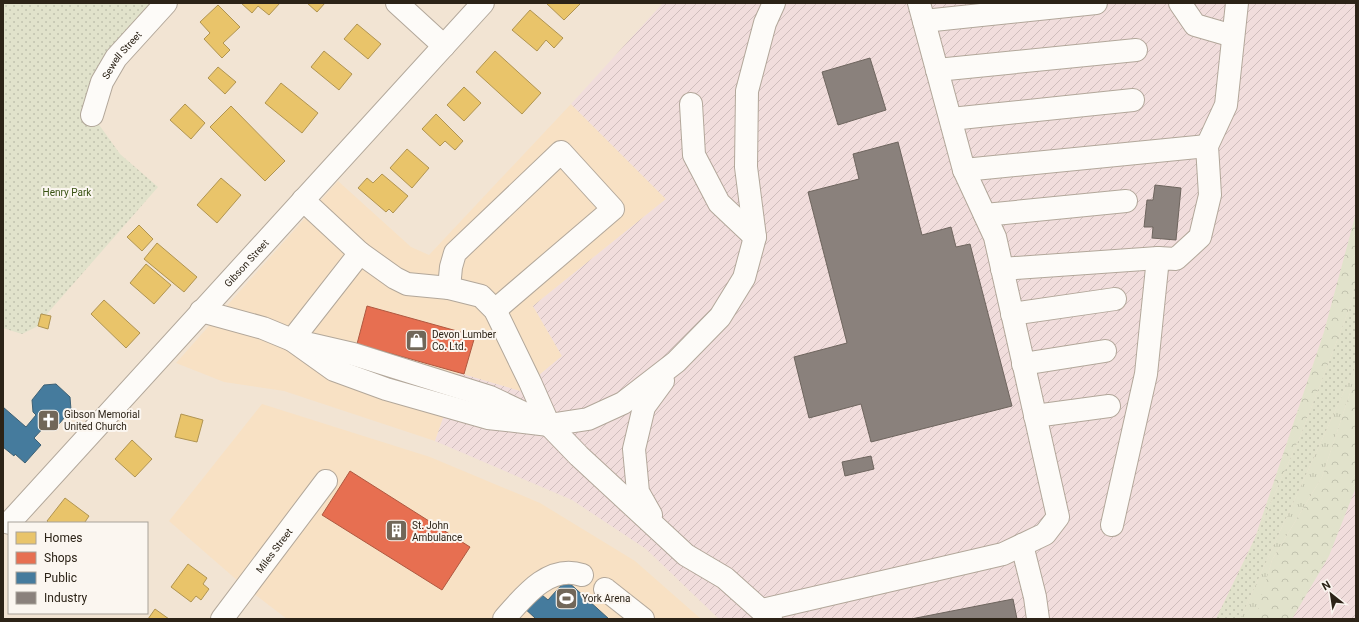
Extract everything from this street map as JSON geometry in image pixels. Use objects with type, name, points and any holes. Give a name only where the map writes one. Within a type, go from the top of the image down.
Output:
[{"type":"main road","name":"Sewell Street","points":[[92,115],[102,82],[116,58],[166,3]]},
{"type":"main road","points":[[397,3],[444,46]]},
{"type":"main road","name":"Gibson Street","points":[[10,522],[483,3]]},
{"type":"main road","points":[[201,311],[262,328],[292,340],[334,370],[386,390],[488,418],[549,424],[588,419],[623,403],[676,362],[720,317],[744,278],[755,237],[746,167],[747,91],[765,23],[774,3]]},
{"type":"main road","points":[[303,200],[360,253],[395,278],[407,284],[449,288],[480,296],[495,310],[549,424],[579,456],[686,555],[725,578],[767,614],[1003,554],[1045,534],[1058,517],[995,237],[964,170],[922,12],[1096,3]]},
{"type":"main road","points":[[1180,3],[1195,25],[1233,36]]},
{"type":"main road","points":[[1002,269],[1158,258],[1176,259],[1200,237],[1210,195],[1207,146],[1226,105],[1237,3]]},
{"type":"main road","points":[[937,70],[1136,50]]},
{"type":"main road","points":[[951,119],[1133,100]]},
{"type":"main road","points":[[692,104],[694,155],[719,203],[755,237]]},
{"type":"main road","points":[[964,170],[1207,146]]},
{"type":"main road","points":[[449,288],[451,267],[455,253],[561,152],[614,209],[495,310]]},
{"type":"main road","points":[[985,216],[1126,201]]},
{"type":"main road","points":[[292,340],[360,253]]},
{"type":"main road","points":[[1112,525],[1146,374],[1158,258]]},
{"type":"main road","points":[[1012,314],[1115,299]]},
{"type":"main road","points":[[1023,364],[1105,351]]},
{"type":"main road","points":[[658,529],[638,492],[634,449],[644,407],[676,362]]},
{"type":"main road","points":[[1035,416],[1109,406]]},
{"type":"main road","name":"Miles Street","points":[[222,619],[326,481]]},
{"type":"main road","points":[[1022,545],[1035,597],[1038,619]]},
{"type":"main road","points":[[504,619],[523,597],[544,580],[563,573],[574,572],[582,575]]},
{"type":"main road","points":[[605,589],[643,619]]},
{"type":"shaded area","points":[[663,3],[1356,3],[1356,214],[1324,332],[1255,538],[1216,619],[719,619],[646,549],[572,500],[435,441],[459,373],[520,391],[562,356],[533,306],[666,199],[571,104]]},
{"type":"shaded area","points":[[571,104],[666,199],[533,306],[562,356],[520,391],[459,373],[435,441],[284,391],[224,382],[176,363],[338,181],[411,247],[429,255]]},
{"type":"shaded area","points":[[262,404],[430,457],[540,503],[635,561],[701,619],[287,619],[245,587],[169,521]]},
{"type":"shaded area","points":[[1356,427],[1356,619],[1267,619]]},
{"type":"green space","name":"Henry Park","points":[[3,3],[166,3],[116,58],[92,115],[120,154],[158,187],[46,315],[41,314],[38,326],[22,334],[3,328]]},
{"type":"green space","points":[[3,138],[6,170],[3,202]]},
{"type":"green space","points":[[1356,213],[1356,281],[1350,307],[1300,437],[1255,538],[1324,332]]},
{"type":"green space","points":[[1356,281],[1356,365],[1240,619],[1216,619],[1255,538],[1300,437],[1350,307]]},
{"type":"green space","points":[[1356,365],[1356,375],[1322,477],[1272,560],[1256,619],[1240,619]]},
{"type":"green space","points":[[1356,375],[1356,487],[1329,556],[1292,619],[1255,619],[1272,560],[1322,477]]},
{"type":"building: Homes","points":[[241,3],[280,3],[269,15],[258,6],[252,13]]},
{"type":"building: Homes","points":[[307,3],[325,3],[317,12]]},
{"type":"building: Homes","points":[[546,3],[581,3],[564,20]]},
{"type":"building: Homes","points":[[218,5],[240,27],[223,43],[230,50],[222,58],[204,39],[210,33],[200,22]]},
{"type":"building: Homes","points":[[530,10],[563,38],[554,48],[546,40],[537,51],[512,30]]},
{"type":"building: Homes","points":[[357,24],[381,44],[368,59],[344,39]]},
{"type":"building: Homes","points":[[324,51],[352,74],[339,90],[311,67]]},
{"type":"building: Homes","points":[[495,51],[541,93],[522,114],[476,72]]},
{"type":"building: Homes","points":[[218,67],[236,82],[225,94],[208,78]]},
{"type":"building: Homes","points":[[281,83],[318,113],[302,133],[265,103]]},
{"type":"building: Homes","points":[[464,87],[481,103],[464,121],[447,105]]},
{"type":"building: Homes","points":[[185,104],[205,123],[191,139],[170,120]]},
{"type":"building: Homes","points":[[231,106],[285,161],[265,181],[210,127]]},
{"type":"building: Homes","points":[[436,114],[463,141],[455,150],[445,141],[440,146],[422,129]]},
{"type":"building: Homes","points":[[407,149],[429,168],[412,188],[390,168]]},
{"type":"building: Homes","points":[[382,174],[408,196],[393,213],[389,209],[386,212],[358,188],[367,178],[373,183]]},
{"type":"building: Homes","points":[[221,178],[241,195],[217,223],[197,205]]},
{"type":"building: Homes","points":[[139,225],[153,239],[142,251],[127,237]]},
{"type":"building: Homes","points":[[157,243],[197,277],[184,292],[144,259]]},
{"type":"building: Homes","points":[[146,264],[171,285],[154,304],[130,283]]},
{"type":"building: Homes","points":[[104,300],[140,333],[126,348],[91,314]]},
{"type":"building: Homes","points":[[41,314],[51,316],[48,329],[38,326]]},
{"type":"building: Homes","points":[[181,414],[203,420],[197,442],[175,437]]},
{"type":"building: Homes","points":[[132,440],[152,459],[135,477],[115,459]]},
{"type":"building: Homes","points":[[65,498],[89,516],[85,522],[47,521]]},
{"type":"building: Homes","points":[[188,564],[207,578],[203,584],[209,589],[201,600],[196,596],[191,602],[171,587]]},
{"type":"building: Homes","points":[[155,609],[169,619],[148,619]]},
{"type":"building: Shops","name":"Devon Lumber Co. Ltd.","points":[[367,306],[475,336],[464,374],[357,344]]},
{"type":"building: Shops","name":"St. John Ambulance","points":[[350,471],[470,547],[442,590],[322,515]]},
{"type":"building: Public","name":"Gibson Memorial United Church","points":[[56,384],[70,397],[71,410],[59,424],[47,424],[34,438],[41,445],[25,463],[15,454],[14,456],[3,447],[3,407],[26,427],[36,415],[33,412],[32,400],[44,385]]},
{"type":"building: Public","name":"York Arena","points":[[566,580],[609,619],[534,619],[535,618],[522,606],[536,590],[548,600]]},
{"type":"building: Industry","points":[[870,58],[886,110],[838,125],[822,72]]},
{"type":"building: Industry","points":[[898,142],[922,235],[951,227],[956,247],[970,244],[1012,406],[871,442],[861,404],[809,418],[794,357],[847,343],[808,192],[859,179],[853,154]]},
{"type":"building: Industry","points":[[1155,185],[1181,188],[1176,240],[1152,238],[1153,227],[1144,227],[1147,200],[1153,200]]},
{"type":"building: Industry","points":[[871,456],[874,469],[845,476],[842,462]]},
{"type":"building: Industry","points":[[1013,599],[1017,619],[911,619]]},
{"type":"place","name":"Devon Lumber Co. Ltd.","points":[[416,340]]},
{"type":"place","name":"Gibson Memorial United Church","points":[[48,420]]},
{"type":"place","name":"St. John Ambulance","points":[[396,531]]},
{"type":"place","name":"York Arena","points":[[567,598]]}]
